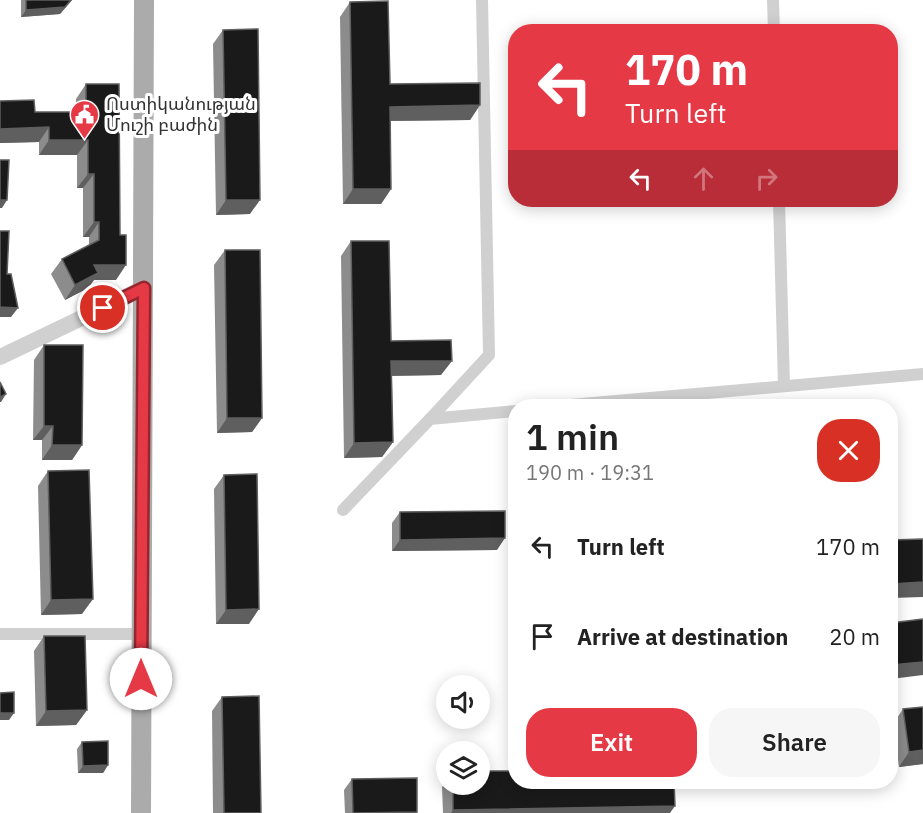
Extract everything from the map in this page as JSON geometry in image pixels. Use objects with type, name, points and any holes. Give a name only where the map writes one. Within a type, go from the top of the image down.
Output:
[{"type":"main road","points":[[141,813],[144,0]]},
{"type":"street","points":[[343,510],[489,355],[482,0]]},
{"type":"street","points":[[773,0],[774,24]]},
{"type":"street","points":[[779,207],[784,386]]},
{"type":"street","points":[[0,357],[144,288]]},
{"type":"street","points":[[638,399],[923,374]]},
{"type":"street","points":[[430,418],[508,412]]},
{"type":"street","points":[[0,634],[141,634]]},
{"type":"building","points":[[26,0],[71,0],[65,7],[26,10]]},
{"type":"building","points":[[388,1],[390,84],[480,83],[480,105],[390,107],[391,189],[353,189],[350,2]]},
{"type":"building","points":[[258,29],[260,200],[226,200],[223,30]]},
{"type":"building","points":[[86,84],[119,84],[120,235],[126,235],[126,265],[94,265],[98,273],[75,285],[62,259],[99,240],[99,222],[94,222],[94,174],[88,174],[88,140],[49,140],[49,127],[0,129],[0,101],[34,100],[35,112],[86,112]]},
{"type":"building","points":[[0,160],[9,160],[7,200],[0,200]]},
{"type":"building","points":[[0,231],[9,231],[7,274],[11,274],[18,308],[0,307]]},
{"type":"building","points":[[351,241],[389,241],[391,341],[451,340],[452,361],[391,361],[393,442],[354,443]]},
{"type":"building","points":[[225,250],[260,250],[262,418],[227,418]]},
{"type":"building","points":[[44,345],[83,345],[82,445],[52,445],[53,426],[44,426]]},
{"type":"building","points":[[0,382],[6,394],[0,397]]},
{"type":"building","points":[[89,470],[93,599],[51,600],[48,471]]},
{"type":"building","points":[[257,474],[259,609],[226,610],[224,475]]},
{"type":"building","points":[[505,511],[505,538],[400,540],[400,512]]},
{"type":"building","points":[[923,539],[923,582],[898,584],[898,540]]},
{"type":"building","points":[[923,619],[923,662],[898,664],[898,622]]},
{"type":"building","points":[[44,636],[85,636],[87,710],[46,711]]},
{"type":"building","points":[[14,692],[14,713],[0,713],[0,693]]},
{"type":"building","points":[[259,696],[261,813],[224,813],[222,697]]},
{"type":"building","points":[[923,707],[923,750],[909,752],[903,709]]},
{"type":"building","points":[[108,741],[108,765],[83,766],[82,742]]},
{"type":"building","points":[[490,771],[508,771],[508,789],[674,789],[675,806],[453,810],[453,795],[490,795]]},
{"type":"building","points":[[417,778],[417,812],[353,813],[352,779]]},
{"type":"place","name":"Ոստիկանության Մուշի բաժին","points":[[85,140]]},
{"type":"route","points":[[103,308],[144,288],[141,679]]}]
